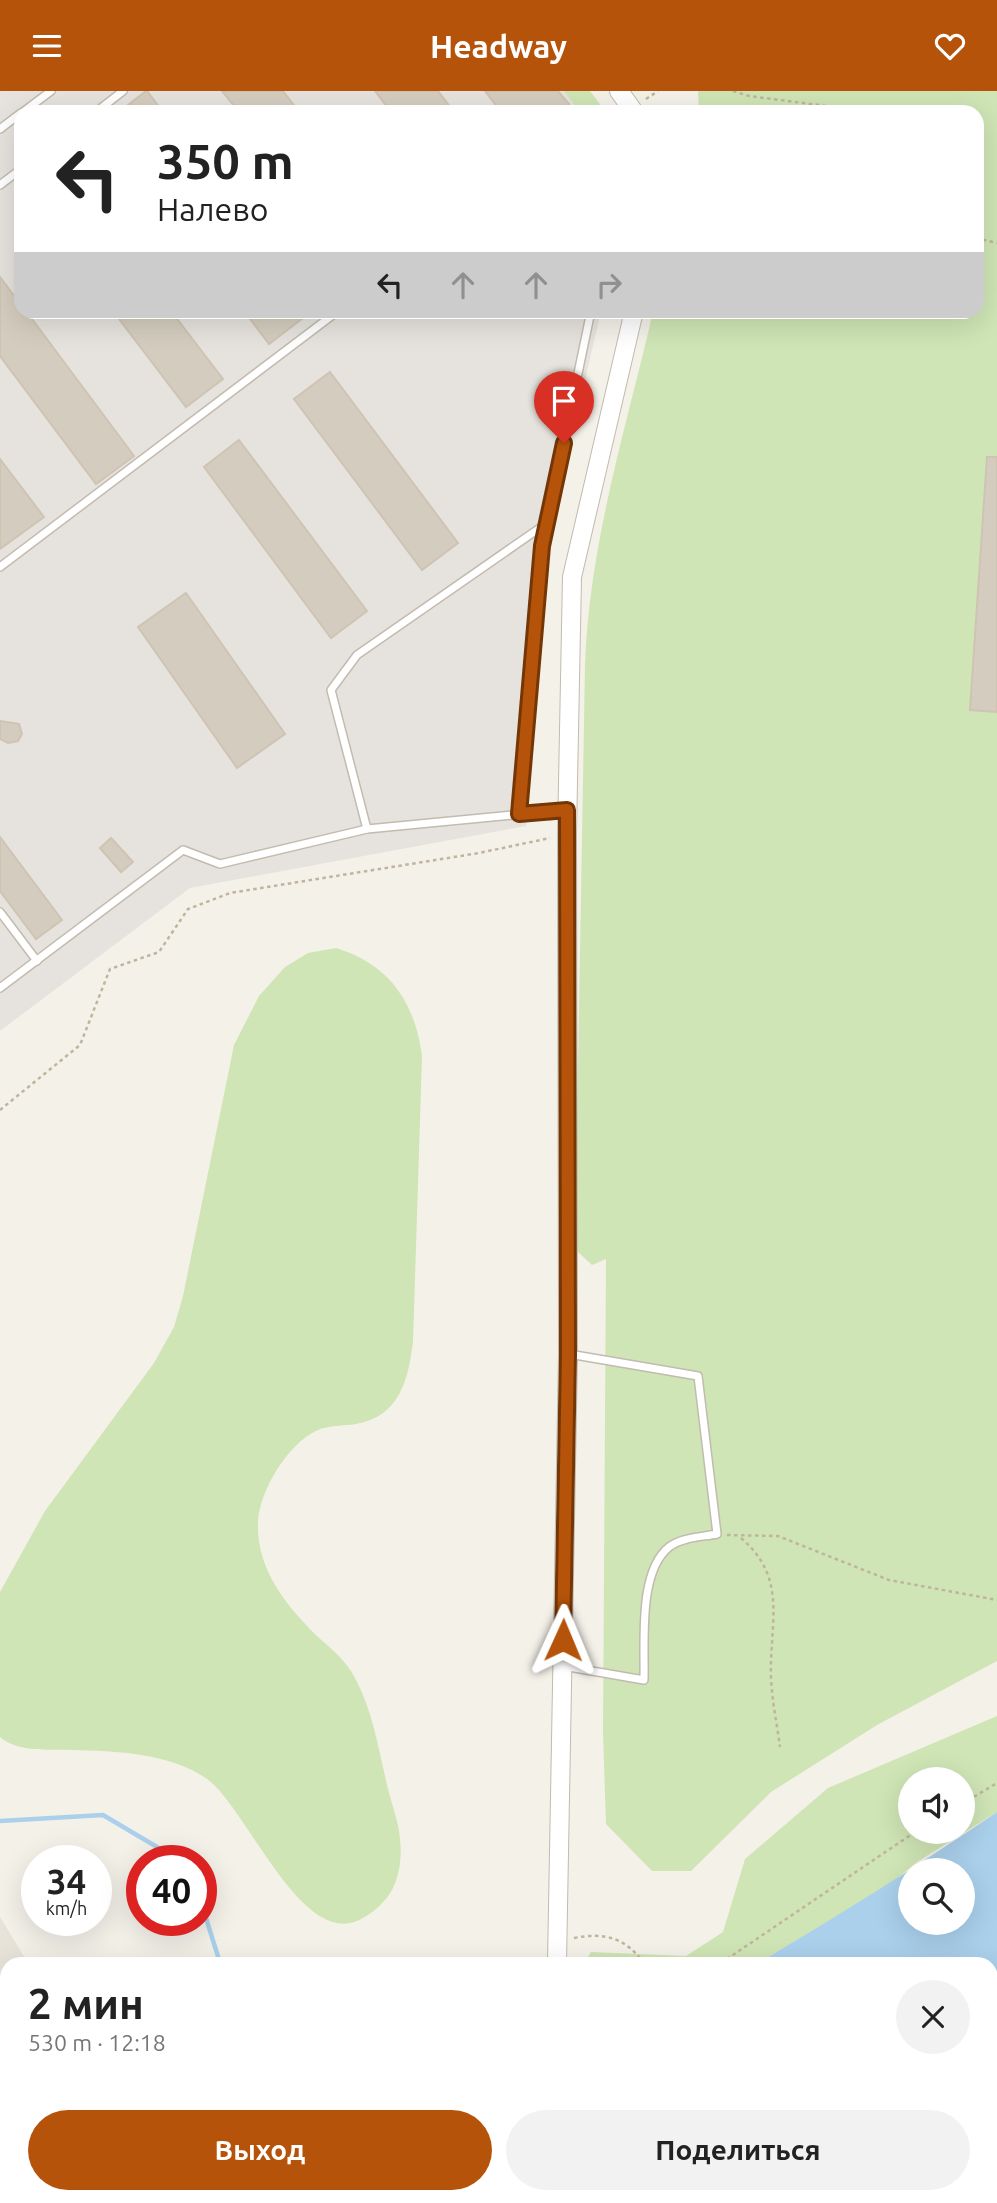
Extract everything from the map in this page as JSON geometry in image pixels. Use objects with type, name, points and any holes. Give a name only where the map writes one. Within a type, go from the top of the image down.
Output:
[{"type":"street","points":[[557,1957],[568,1354],[566,834],[572,577],[632,319]]},
{"type":"lane","points":[[33,105],[51,91]]},
{"type":"lane","points":[[105,105],[123,91]]},
{"type":"lane","points":[[0,185],[14,174]]},
{"type":"lane","points":[[0,567],[327,319]]},
{"type":"lane","points":[[519,814],[542,546],[589,319]]},
{"type":"lane","points":[[367,829],[331,690],[357,655],[547,522]]},
{"type":"lane","points":[[0,989],[183,850],[220,864],[367,829],[567,810]]},
{"type":"lane","points":[[0,912],[37,961]]},
{"type":"lane","points":[[563,1666],[643,1679],[648,1579],[668,1548],[686,1539],[717,1534],[698,1376],[568,1354]]},
{"type":"path","points":[[733,91],[749,96],[819,105]]},
{"type":"path","points":[[0,1110],[80,1045],[110,969],[159,952],[188,909],[230,893],[479,852],[566,834]]},
{"type":"path","points":[[717,1534],[740,1537],[778,1536],[889,1580],[997,1600]]},
{"type":"path","points":[[740,1537],[759,1553],[770,1576],[775,1622],[771,1677],[780,1747]]},
{"type":"path","points":[[975,1796],[997,1783]]},
{"type":"path","points":[[729,1957],[898,1843]]},
{"type":"path","points":[[558,1941],[589,1935],[608,1937],[631,1945],[640,1957]]},
{"type":"shaded area","points":[[0,91],[564,91],[574,105],[14,105],[14,319],[599,319],[539,575],[526,826],[190,888],[0,1031]]},
{"type":"shaded area","points":[[0,1917],[24,1957],[0,1957]]},
{"type":"green space","points":[[564,91],[590,91],[601,105],[574,105]]},
{"type":"green space","points":[[698,91],[997,91],[997,1661],[877,1725],[771,1792],[691,1871],[652,1871],[606,1824],[603,1732],[606,1259],[592,1265],[578,1252],[575,1240],[585,665],[594,576],[610,487],[651,319],[984,319],[984,105],[699,105]]},
{"type":"green space","points":[[336,948],[371,964],[396,988],[413,1019],[422,1056],[413,1342],[404,1383],[392,1405],[371,1420],[320,1429],[295,1446],[270,1482],[258,1521],[262,1554],[274,1584],[304,1623],[347,1666],[361,1691],[375,1732],[398,1827],[400,1859],[392,1890],[367,1916],[341,1924],[319,1915],[298,1897],[223,1794],[193,1770],[142,1755],[25,1748],[0,1737],[0,1592],[45,1511],[154,1363],[174,1327],[183,1296],[234,1045],[259,996],[285,967],[308,953]]},
{"type":"green space","points":[[997,1716],[997,1812],[975,1826],[975,1767],[898,1767],[898,1844],[946,1844],[923,1858],[898,1858],[898,1877],[886,1887],[768,1957],[588,1957],[591,1952],[686,1956],[723,1932],[745,1859],[828,1788]]},
{"type":"water","points":[[997,1812],[997,1957],[768,1957],[898,1877],[898,1935],[975,1935],[975,1858],[927,1858],[948,1844],[975,1844],[975,1826]]},
{"type":"building","points":[[146,91],[158,105],[128,105]]},
{"type":"building","points":[[222,91],[283,91],[294,105],[233,105]]},
{"type":"building","points":[[375,91],[438,91],[449,105],[386,105]]},
{"type":"building","points":[[485,91],[558,91],[569,104],[568,105],[496,105]]},
{"type":"building","points":[[0,277],[14,296],[14,319],[32,319],[134,456],[96,484],[0,356]]},
{"type":"building","points":[[119,319],[177,319],[223,379],[186,407]]},
{"type":"building","points":[[250,319],[302,319],[269,344]]},
{"type":"building","points":[[330,372],[458,543],[422,570],[294,399]]},
{"type":"building","points":[[239,440],[367,611],[331,638],[204,467]]},
{"type":"building","points":[[987,457],[997,457],[997,712],[970,710]]},
{"type":"building","points":[[0,459],[44,517],[0,549]]},
{"type":"building","points":[[186,593],[285,734],[237,768],[138,627]]},
{"type":"building","points":[[0,721],[19,724],[22,734],[18,741],[8,743],[0,739]]},
{"type":"building","points":[[0,837],[62,920],[36,939],[0,891]]},
{"type":"building","points":[[111,838],[133,862],[121,872],[100,848]]},
{"type":"waterway","points":[[0,1821],[103,1815],[154,1845]]},
{"type":"waterway","points":[[212,1936],[218,1957]]},
{"type":"route","points":[[563,1640],[568,1354],[567,810],[519,814],[542,546],[564,443]]}]
